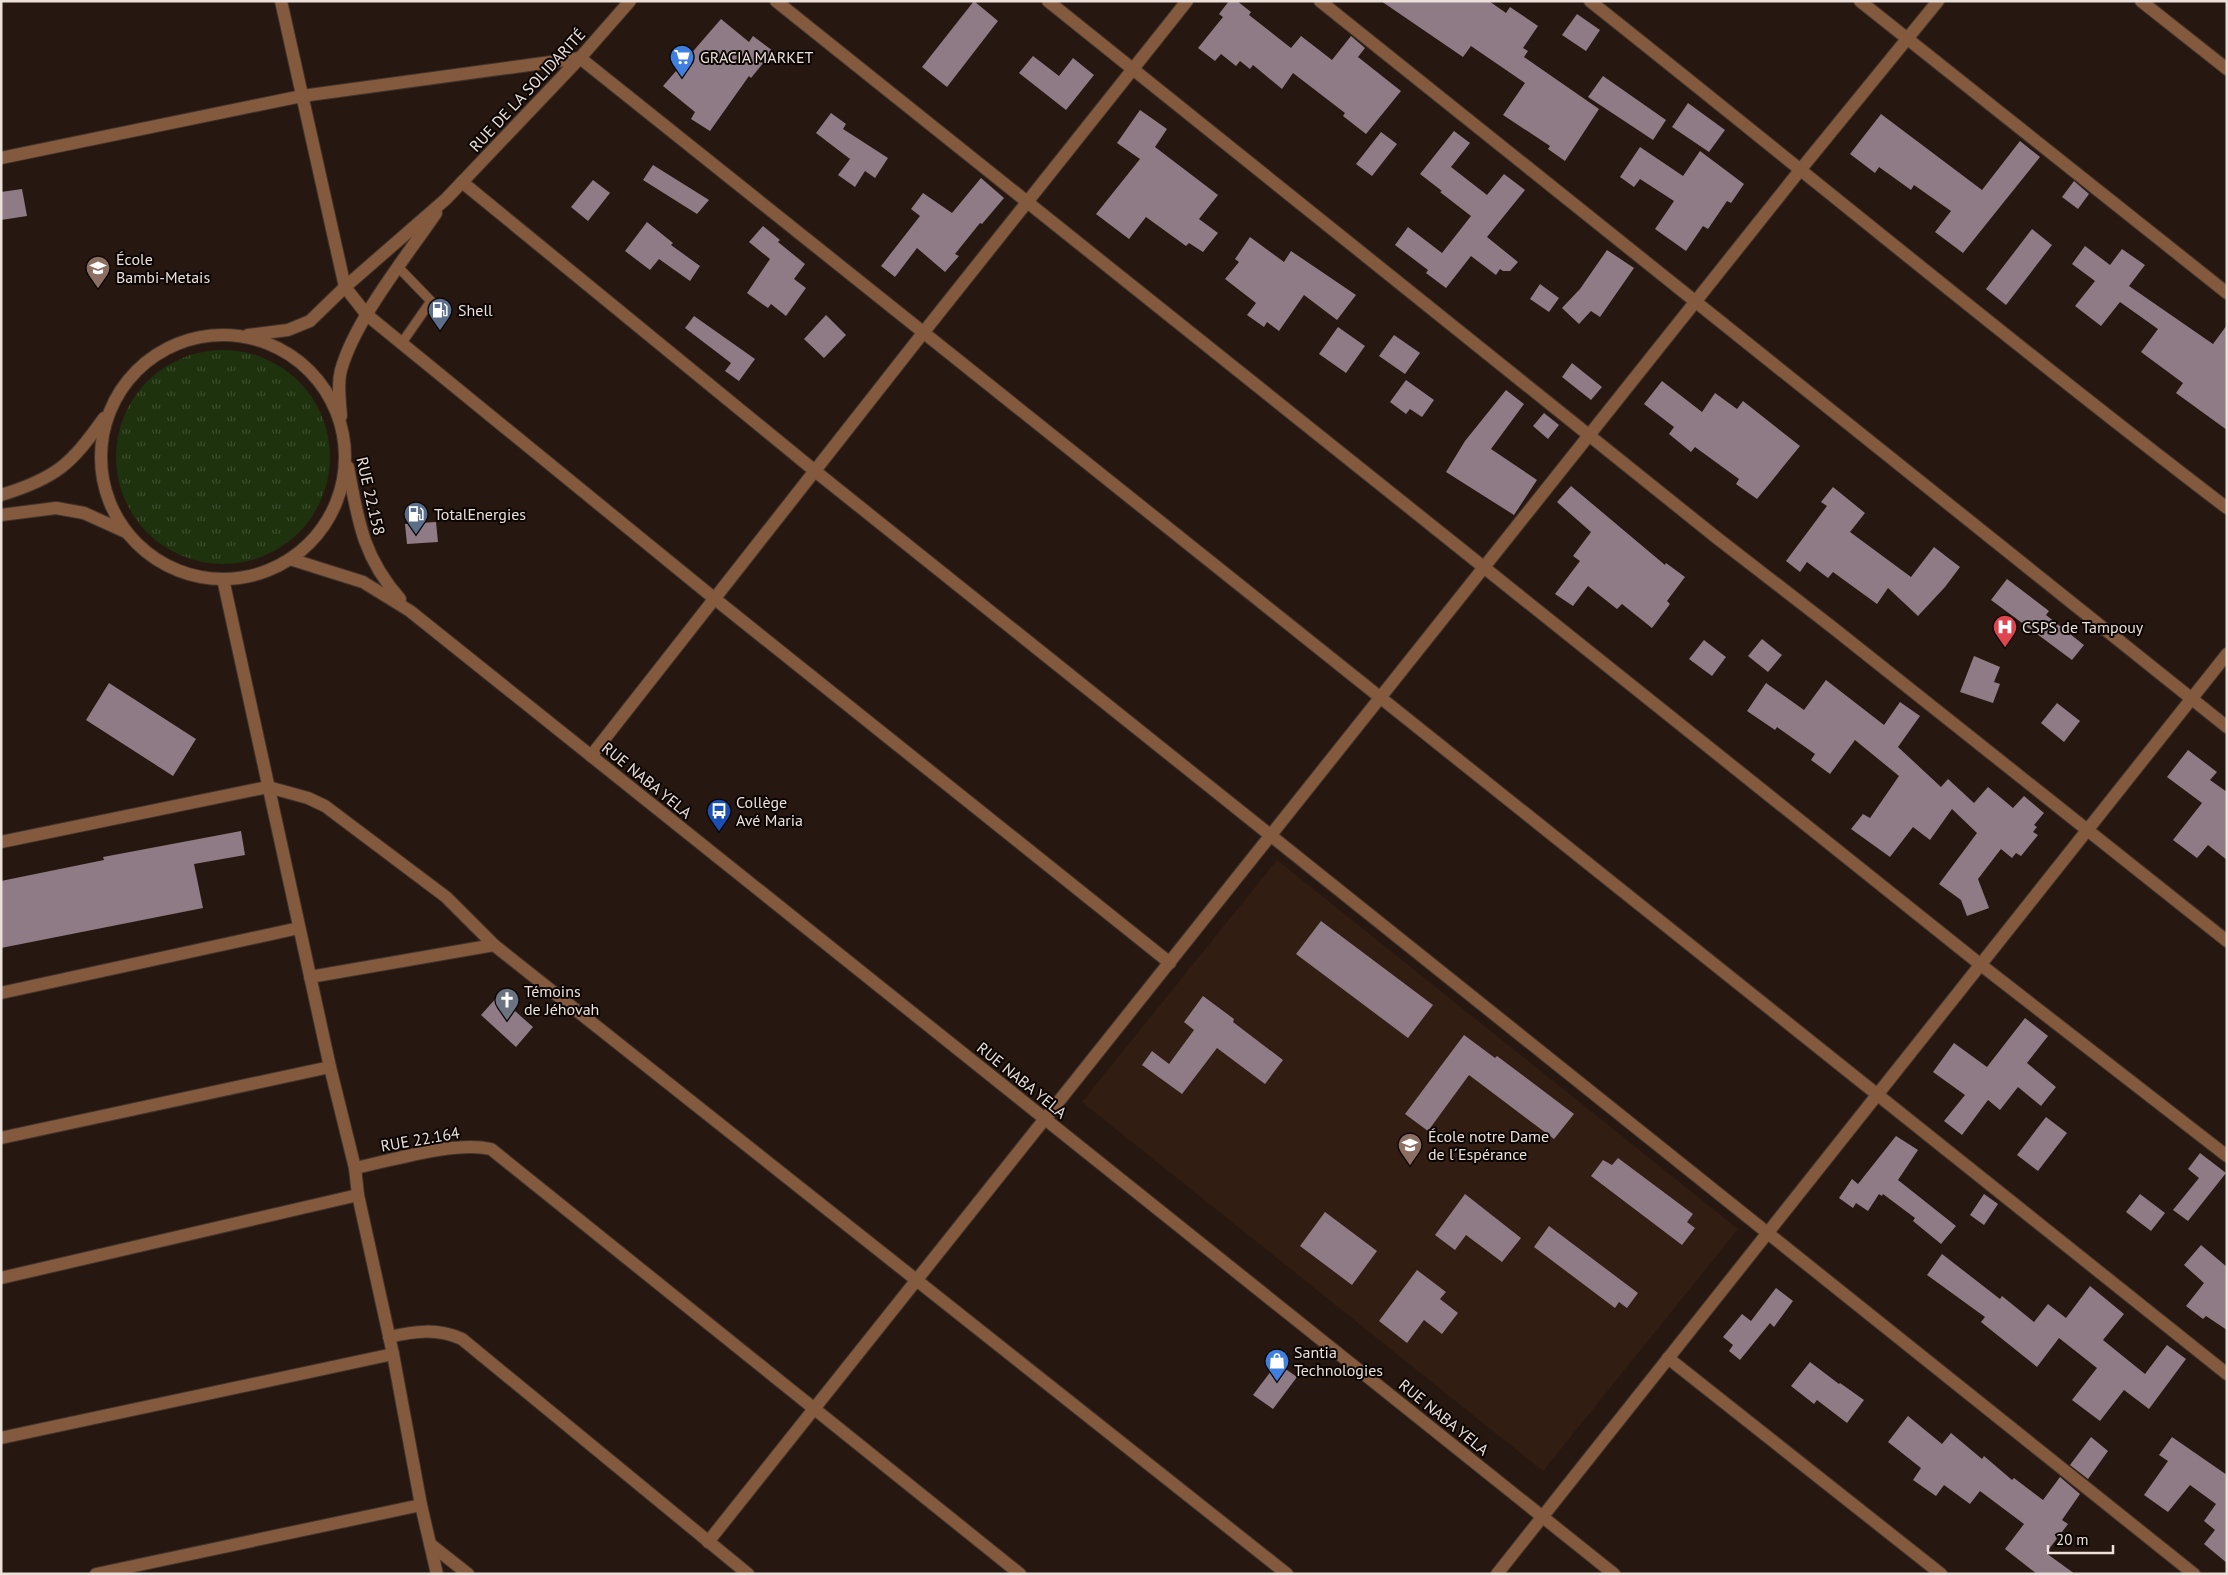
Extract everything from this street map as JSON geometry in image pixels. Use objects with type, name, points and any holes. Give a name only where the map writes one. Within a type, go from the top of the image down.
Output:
[{"type":"street","points":[[282,1],[345,287],[367,315],[715,599],[1170,963]]},
{"type":"street","name":"RUE DE LA SOLIDARITÉ","points":[[237,337],[288,330],[310,321],[345,287],[446,199],[580,58],[630,1]]},
{"type":"street","points":[[776,1],[1485,566],[1981,965],[2227,1156]]},
{"type":"street","points":[[1048,1],[1589,436],[2227,941]]},
{"type":"street","points":[[591,756],[923,333],[1187,1]]},
{"type":"street","points":[[1320,1],[1696,304],[2227,727]]},
{"type":"street","points":[[1590,1],[1801,169],[2032,358],[2227,508]]},
{"type":"street","points":[[1860,1],[2227,294]]},
{"type":"street","points":[[708,1542],[1696,304],[1801,169],[1938,1]]},
{"type":"street","points":[[2141,1],[2227,69]]},
{"type":"street","points":[[1,158],[302,96],[580,58],[2227,1374]]},
{"type":"street","points":[[462,182],[815,470],[2194,1574]]},
{"type":"street","name":"RUE DE LA SOLIDARITÉ","points":[[342,432],[339,392],[341,371],[352,343],[367,315],[446,199]]},
{"type":"street","points":[[237,337],[266,344],[293,358],[315,378],[332,403],[342,432],[344,452],[342,483],[331,513],[314,538],[290,559],[265,572],[251,576],[223,579],[192,575],[163,563],[144,549],[127,532],[110,504],[102,473],[102,441],[110,410],[116,397],[133,374],[144,364],[167,348],[201,338],[237,337]]},
{"type":"street","points":[[1,495],[47,478],[67,464],[83,448],[110,410]]},
{"type":"street","name":"RUE 22.158","points":[[344,452],[360,531],[369,555],[385,582],[410,611]]},
{"type":"street","points":[[1,515],[56,508],[84,513],[127,532]]},
{"type":"street","points":[[290,559],[364,582],[410,611]]},
{"type":"street","points":[[223,579],[330,1067],[355,1168],[358,1195],[393,1354],[421,1505],[437,1574]]},
{"type":"street","name":"RUE NABA YELA","points":[[410,611],[1614,1574]]},
{"type":"street","points":[[1497,1574],[2227,654]]},
{"type":"street","points":[[1,842],[268,787],[308,798],[325,806],[446,897],[494,945],[1288,1574]]},
{"type":"street","points":[[1,993],[299,928]]},
{"type":"street","points":[[310,977],[494,945]]},
{"type":"street","points":[[1,1138],[330,1067]]},
{"type":"street","name":"RUE 22.164","points":[[355,1168],[427,1153],[478,1146],[491,1149],[814,1409]]},
{"type":"street","points":[[1,1278],[358,1195]]},
{"type":"street","points":[[389,1337],[409,1333],[447,1332],[462,1339],[748,1574]]},
{"type":"street","points":[[1,1438],[393,1354]]},
{"type":"street","points":[[1668,1358],[1941,1574]]},
{"type":"street","points":[[814,1409],[1020,1574]]},
{"type":"street","points":[[96,1574],[421,1505]]},
{"type":"street","points":[[430,1544],[468,1574]]},
{"type":"lane","points":[[399,268],[431,301],[402,344]]},
{"type":"shaded area","name":"École notre Dame de l´Espérance","points":[[1277,860],[1738,1229],[1543,1471],[1082,1102]]},
{"type":"green space","points":[[212,350],[234,350],[254,354],[274,362],[299,381],[318,406],[326,426],[330,457],[326,488],[318,508],[299,533],[274,552],[254,560],[234,564],[212,564],[192,560],[172,552],[155,540],[140,525],[128,508],[120,488],[116,468],[116,446],[120,426],[128,406],[140,389],[155,374],[172,362],[192,354]]},
{"type":"building","points":[[974,1],[998,21],[947,87],[922,67]]},
{"type":"building","points":[[1229,1],[1237,1],[1251,12],[1249,15],[1291,48],[1301,36],[1332,60],[1351,36],[1365,48],[1358,57],[1401,91],[1366,134],[1343,116],[1345,113],[1293,73],[1282,89],[1253,65],[1250,69],[1240,61],[1236,66],[1221,54],[1215,61],[1198,48],[1223,17],[1219,14]]},
{"type":"building","points":[[1381,1],[1489,1],[1506,13],[1510,7],[1538,26],[1523,48],[1528,51],[1524,57],[1599,109],[1565,161],[1548,149],[1550,146],[1503,115],[1525,83],[1471,46],[1463,57]]},
{"type":"building","points":[[1577,14],[1600,30],[1586,51],[1562,35]]},
{"type":"building","points":[[721,19],[749,42],[753,36],[773,51],[751,78],[749,76],[710,131],[691,119],[695,112],[663,86]]},
{"type":"building","points":[[1033,56],[1059,76],[1073,58],[1094,75],[1066,110],[1019,73]]},
{"type":"building","points":[[1603,76],[1666,120],[1653,140],[1588,97]]},
{"type":"building","points":[[1688,103],[1725,130],[1709,152],[1672,127]]},
{"type":"building","points":[[1140,110],[1167,129],[1155,147],[1218,195],[1199,219],[1218,233],[1203,252],[1189,243],[1186,246],[1146,217],[1129,239],[1096,214],[1140,159],[1117,143]]},
{"type":"building","points":[[831,113],[846,124],[843,129],[888,158],[875,178],[865,171],[855,187],[838,175],[850,159],[816,133]]},
{"type":"building","points":[[1881,114],[1982,190],[2020,141],[2040,157],[1963,253],[1935,232],[1951,211],[1914,185],[1911,190],[1879,167],[1875,173],[1850,154]]},
{"type":"building","points":[[1454,131],[1470,143],[1451,167],[1487,195],[1504,174],[1525,190],[1487,237],[1518,262],[1510,271],[1500,269],[1496,275],[1471,256],[1446,288],[1426,273],[1428,270],[1395,245],[1408,227],[1442,253],[1471,216],[1420,174]]},
{"type":"building","points":[[1381,132],[1397,144],[1372,176],[1356,164]]},
{"type":"building","points":[[1640,147],[1683,176],[1700,151],[1744,184],[1731,203],[1727,201],[1708,229],[1703,226],[1686,251],[1655,229],[1674,201],[1640,179],[1634,187],[1620,177]]},
{"type":"building","points":[[653,165],[709,200],[697,214],[643,180]]},
{"type":"building","points":[[981,178],[1004,198],[982,224],[980,223],[955,254],[959,256],[945,272],[917,248],[895,277],[881,266],[920,216],[911,209],[923,193],[952,213]]},
{"type":"building","points":[[593,180],[610,193],[588,221],[571,207]]},
{"type":"building","points":[[2074,181],[2089,194],[2078,209],[2062,197]]},
{"type":"building","points":[[22,189],[27,216],[1,220],[1,192]]},
{"type":"building","points":[[647,222],[673,243],[671,245],[700,266],[690,281],[659,259],[650,270],[625,251]]},
{"type":"building","points":[[763,226],[780,240],[778,242],[805,264],[794,279],[806,288],[786,316],[771,304],[768,308],[747,293],[770,259],[749,242]]},
{"type":"building","points":[[2032,229],[2052,245],[2006,305],[1986,289]]},
{"type":"building","points":[[1250,237],[1284,262],[1291,251],[1356,295],[1337,320],[1304,295],[1279,331],[1267,322],[1264,327],[1247,315],[1256,303],[1225,279],[1239,262],[1235,259]]},
{"type":"building","points":[[2085,246],[2110,265],[2122,249],[2145,265],[2129,286],[2213,344],[2227,325],[2227,430],[2176,393],[2183,383],[2141,352],[2158,329],[2120,302],[2101,326],[2075,306],[2095,281],[2072,264]]},
{"type":"building","points":[[1607,250],[1634,268],[1600,317],[1591,311],[1579,324],[1562,308],[1580,289]]},
{"type":"building","points":[[1540,284],[1559,298],[1549,312],[1530,299]]},
{"type":"building","points":[[826,315],[846,335],[824,358],[804,339]]},
{"type":"building","points":[[694,316],[755,359],[739,381],[725,371],[731,363],[685,328]]},
{"type":"building","points":[[1338,327],[1365,346],[1346,373],[1319,354]]},
{"type":"building","points":[[1394,335],[1420,353],[1405,374],[1379,356]]},
{"type":"building","points":[[1572,363],[1602,387],[1591,400],[1562,377]]},
{"type":"building","points":[[1406,380],[1434,400],[1422,417],[1410,409],[1406,414],[1390,402]]},
{"type":"building","points":[[1662,381],[1702,412],[1715,393],[1737,409],[1743,401],[1800,446],[1757,499],[1736,484],[1739,479],[1695,447],[1691,452],[1669,434],[1674,427],[1644,404]]},
{"type":"building","points":[[1506,390],[1524,404],[1491,449],[1537,480],[1514,515],[1446,472],[1465,441]]},
{"type":"building","points":[[1544,413],[1559,425],[1548,439],[1533,426]]},
{"type":"building","points":[[1571,486],[1665,565],[1666,563],[1685,577],[1667,601],[1670,604],[1652,628],[1622,604],[1617,609],[1588,586],[1573,606],[1555,594],[1580,561],[1573,556],[1591,532],[1557,502]]},
{"type":"building","points":[[1833,487],[1865,513],[1850,532],[1911,577],[1934,547],[1960,567],[1945,587],[1918,616],[1888,588],[1877,604],[1833,572],[1828,578],[1807,562],[1800,572],[1786,561],[1827,506],[1821,502]]},
{"type":"building","points":[[436,522],[438,542],[407,544],[405,524]]},
{"type":"building","points":[[2007,579],[2049,611],[2046,615],[2084,645],[2072,660],[1991,600]]},
{"type":"building","points":[[1762,639],[1782,655],[1768,672],[1748,656]]},
{"type":"building","points":[[1704,640],[1726,657],[1712,676],[1689,659]]},
{"type":"building","points":[[1974,656],[2000,667],[1994,682],[2000,684],[1993,703],[1960,692]]},
{"type":"building","points":[[1826,680],[1884,725],[1900,702],[1920,716],[1898,747],[1941,787],[1948,779],[1974,803],[1988,787],[2013,808],[2024,796],[2044,813],[2034,825],[2037,827],[2033,832],[2038,835],[2021,856],[2016,853],[2012,858],[2001,849],[1978,879],[1989,908],[1967,916],[1961,900],[1939,884],[1977,833],[1952,809],[1930,840],[1913,827],[1890,857],[1851,829],[1863,814],[1870,818],[1899,776],[1855,740],[1830,774],[1811,760],[1815,754],[1777,727],[1775,730],[1747,711],[1766,683],[1804,710]]},
{"type":"building","points":[[109,683],[196,739],[173,776],[86,720]]},
{"type":"building","points":[[2057,703],[2080,721],[2064,742],[2041,723]]},
{"type":"building","points":[[2188,750],[2217,772],[2210,780],[2227,792],[2227,860],[2208,845],[2197,858],[2173,840],[2202,803],[2167,777]]},
{"type":"building","points":[[241,831],[245,855],[194,864],[203,908],[1,948],[1,881],[104,860],[103,857]]},
{"type":"building","points":[[1321,921],[1433,1005],[1408,1038],[1296,954]]},
{"type":"building","name":"Témoins de Jéhovah","points":[[498,996],[533,1027],[516,1047],[481,1015]]},
{"type":"building","points":[[1203,996],[1234,1019],[1233,1022],[1283,1060],[1265,1084],[1217,1048],[1182,1094],[1142,1065],[1152,1051],[1169,1064],[1194,1030],[1184,1022]]},
{"type":"building","points":[[2025,1018],[2048,1036],[2027,1063],[2056,1087],[2041,1106],[2018,1087],[2000,1110],[1988,1100],[1962,1135],[1944,1121],[1965,1095],[1933,1072],[1954,1043],[1987,1067]]},
{"type":"building","points":[[1464,1035],[1495,1058],[1497,1056],[1574,1114],[1554,1139],[1469,1075],[1428,1131],[1405,1114]]},
{"type":"building","points":[[2046,1117],[2067,1133],[2038,1171],[2017,1155]]},
{"type":"building","points":[[1896,1136],[1918,1150],[1898,1180],[1956,1226],[1941,1244],[1913,1221],[1915,1218],[1883,1194],[1882,1196],[1879,1194],[1868,1211],[1856,1203],[1853,1208],[1839,1198],[1852,1179],[1858,1184]]},
{"type":"building","points":[[2200,1153],[2226,1173],[2188,1221],[2173,1210],[2199,1178],[2188,1169]]},
{"type":"building","points":[[1618,1158],[1693,1214],[1687,1222],[1695,1228],[1682,1245],[1591,1176],[1603,1160],[1612,1165]]},
{"type":"building","points":[[1465,1194],[1521,1238],[1502,1262],[1466,1235],[1455,1250],[1435,1235]]},
{"type":"building","points":[[1984,1194],[1998,1204],[1984,1225],[1970,1215]]},
{"type":"building","points":[[2140,1194],[2165,1213],[2151,1231],[2126,1212]]},
{"type":"building","points":[[1325,1212],[1377,1251],[1352,1285],[1300,1246]]},
{"type":"building","points":[[1549,1226],[1638,1293],[1627,1308],[1619,1302],[1615,1308],[1534,1247]]},
{"type":"building","points":[[2201,1245],[2227,1267],[2227,1330],[2206,1316],[2203,1319],[2186,1306],[2204,1283],[2184,1265]]},
{"type":"building","points":[[1942,1254],[2000,1299],[2002,1296],[2034,1322],[2048,1304],[2066,1318],[2090,1286],[2124,1314],[2103,1340],[2145,1374],[2167,1345],[2186,1359],[2149,1409],[2124,1390],[2100,1421],[2072,1400],[2097,1368],[2059,1338],[2037,1367],[1981,1322],[1985,1317],[1927,1275]]},
{"type":"building","points":[[1417,1270],[1446,1292],[1440,1299],[1458,1313],[1442,1334],[1424,1320],[1407,1343],[1379,1321]]},
{"type":"building","points":[[1776,1288],[1793,1301],[1774,1327],[1770,1323],[1740,1360],[1729,1351],[1733,1345],[1723,1337],[1742,1314],[1751,1321]]},
{"type":"building","points":[[1810,1362],[1864,1400],[1847,1423],[1817,1400],[1814,1404],[1791,1386]]},
{"type":"building","points":[[1277,1363],[1297,1377],[1273,1409],[1253,1395]]},
{"type":"building","points":[[1908,1416],[1942,1444],[1951,1433],[1982,1459],[1984,1456],[2012,1480],[2014,1478],[2043,1500],[2060,1477],[2080,1494],[2062,1520],[2068,1524],[2046,1553],[2075,1574],[2037,1574],[2005,1549],[2024,1524],[1980,1491],[1970,1504],[1944,1485],[1936,1496],[1913,1480],[1921,1468],[1888,1442]]},
{"type":"building","points":[[2091,1437],[2108,1451],[2088,1479],[2070,1465]]},
{"type":"building","points":[[2172,1437],[2227,1475],[2227,1563],[2204,1544],[2215,1530],[2204,1521],[2216,1504],[2190,1485],[2168,1512],[2144,1495],[2168,1461],[2159,1455]]},
{"type":"place","name":"GRACIA MARKET","points":[[682,78]]},
{"type":"place","name":"École Bambi-Metais","points":[[98,289]]},
{"type":"place","name":"Shell","points":[[440,331]]},
{"type":"place","name":"TotalEnergies","points":[[416,535]]},
{"type":"place","name":"CSPS de Tampouy","points":[[2005,648]]},
{"type":"place","name":"Collège Avé Maria","points":[[719,832]]},
{"type":"place","name":"Témoins de Jéhovah","points":[[507,1021]]},
{"type":"place","name":"École notre Dame de l´Espérance","points":[[1410,1166]]},
{"type":"place","name":"Santia Technologies","points":[[1277,1382]]}]
